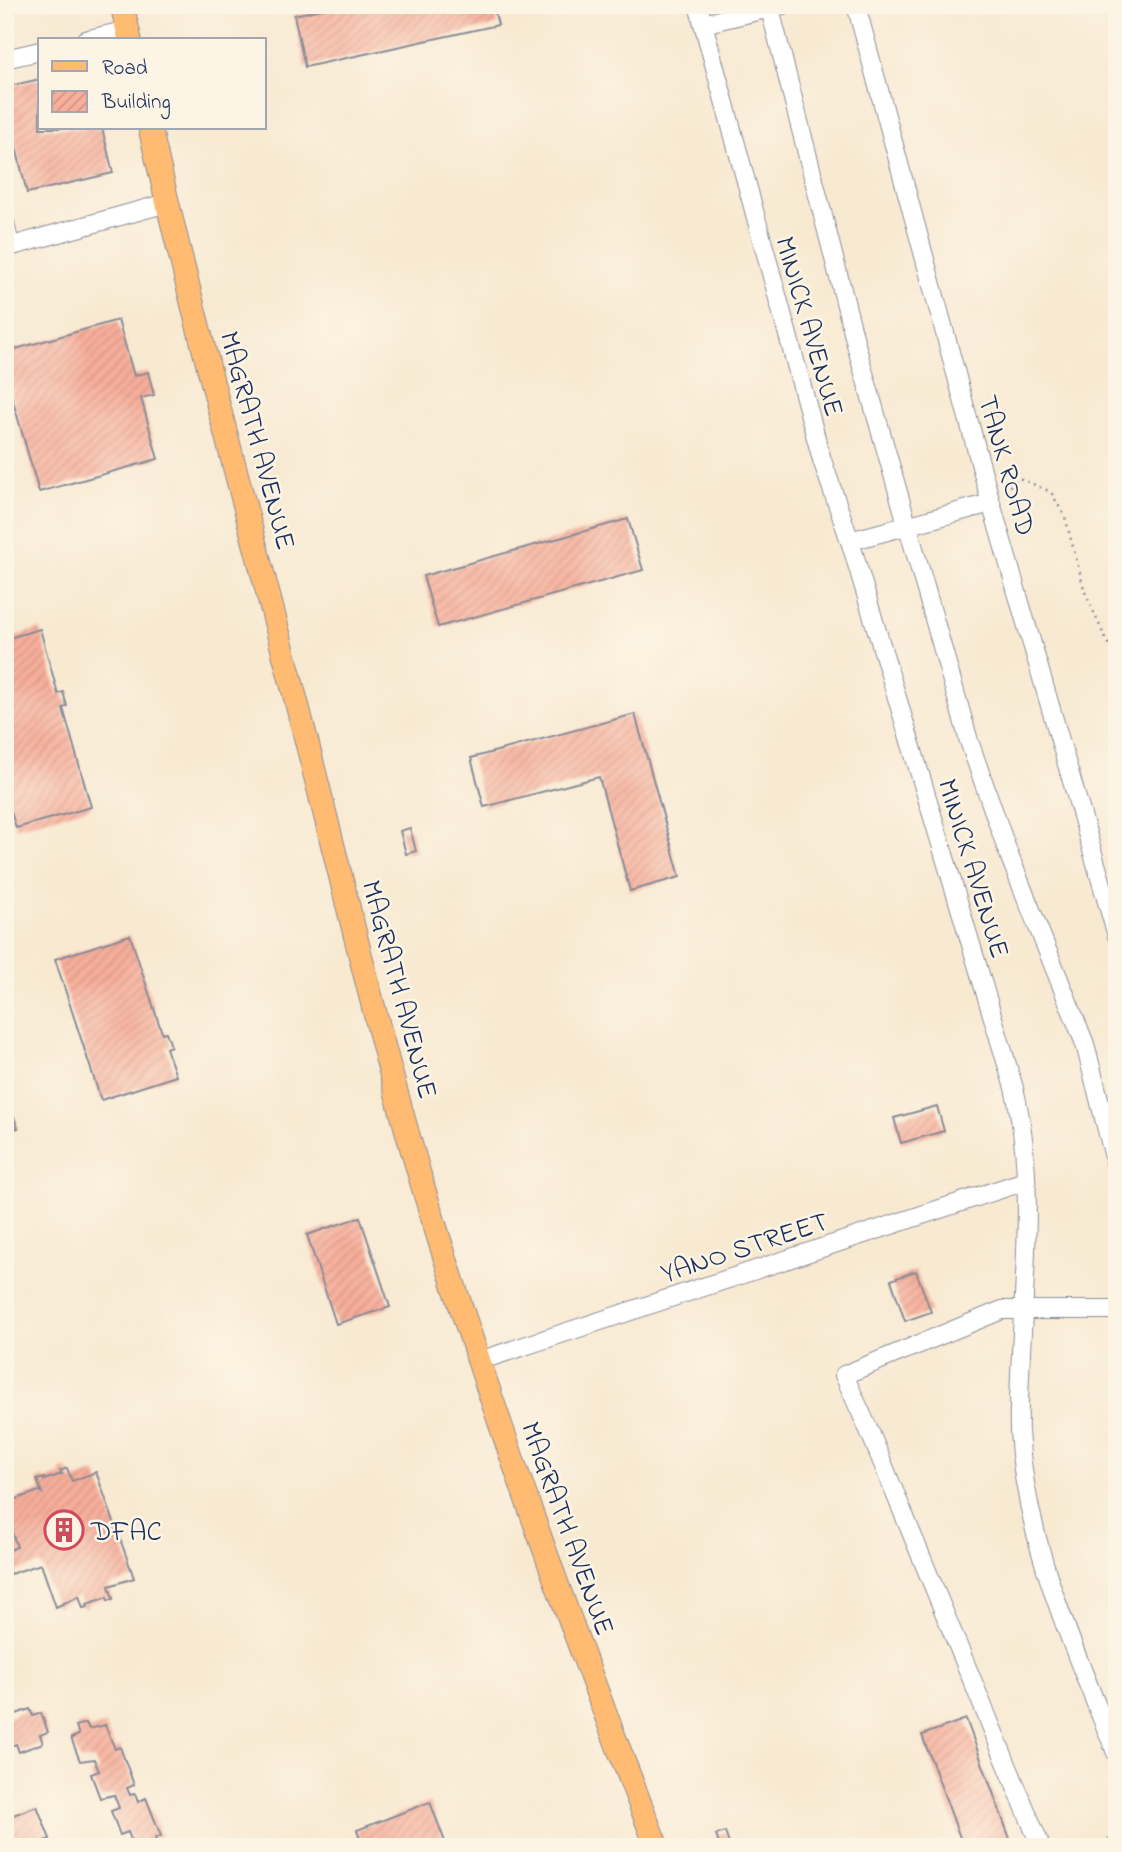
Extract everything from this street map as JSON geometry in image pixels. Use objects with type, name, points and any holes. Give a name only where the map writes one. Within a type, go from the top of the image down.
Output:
[{"type":"main road","points":[[122,5],[129,35]]},
{"type":"main road","name":"MAGRATH AVENUE","points":[[150,130],[384,1046],[429,1207],[478,1361],[548,1561],[657,1847]]},
{"type":"street","name":"MINICK AVENUE","points":[[698,5],[822,460],[849,541],[1014,1088],[1022,1127],[1026,1237],[1019,1429],[1031,1512],[1050,1579],[1117,1755]]},
{"type":"street","name":"TANK ROAD","points":[[856,5],[991,503],[1117,936]]},
{"type":"street","points":[[703,24],[774,6],[825,228],[978,766],[1009,855],[1085,1044],[1117,1169]]},
{"type":"street","points":[[103,38],[129,35]]},
{"type":"street","points":[[5,59],[38,51]]},
{"type":"street","points":[[5,222],[8,247],[167,203]]},
{"type":"street","points":[[849,541],[991,503]]},
{"type":"street","name":"YANO STREET","points":[[478,1361],[1025,1181]]},
{"type":"street","points":[[1041,1847],[872,1435],[844,1374],[1003,1310],[1117,1310]]},
{"type":"path","points":[[991,503],[1019,478],[1051,492],[1065,517],[1085,593],[1106,640],[1117,653]]},
{"type":"building","points":[[340,5],[493,5],[498,25],[305,67],[294,15]]},
{"type":"building","points":[[38,79],[38,130],[102,130],[113,173],[27,193],[12,130],[5,131],[5,111],[8,110],[5,87]]},
{"type":"building","points":[[118,320],[134,376],[148,372],[154,395],[141,398],[158,459],[39,492],[5,373],[5,352]]},
{"type":"building","points":[[628,519],[643,570],[438,627],[423,576]]},
{"type":"building","points":[[40,629],[58,694],[63,692],[67,706],[63,708],[91,807],[16,828],[5,792],[5,639]]},
{"type":"building","points":[[635,714],[680,877],[630,891],[599,777],[484,807],[471,758]]},
{"type":"building","points":[[410,828],[416,851],[406,854],[400,831]]},
{"type":"building","points":[[130,935],[162,1033],[166,1032],[171,1046],[166,1048],[176,1076],[101,1100],[55,959]]},
{"type":"building","points":[[5,1092],[18,1128],[5,1132]]},
{"type":"building","points":[[937,1106],[944,1131],[901,1143],[894,1118]]},
{"type":"building","points":[[360,1217],[390,1307],[336,1324],[307,1235]]},
{"type":"building","points":[[916,1271],[931,1312],[905,1321],[891,1280]]},
{"type":"building","name":"DFAC","points":[[67,1468],[72,1481],[96,1472],[134,1578],[109,1586],[113,1599],[108,1601],[107,1597],[83,1608],[79,1596],[56,1607],[41,1564],[10,1574],[5,1562],[5,1552],[17,1547],[5,1513],[5,1503],[39,1491],[42,1493],[37,1480],[62,1474],[60,1471]]},
{"type":"building","points":[[30,1709],[33,1716],[41,1713],[48,1732],[40,1735],[43,1743],[19,1752],[16,1744],[5,1748],[5,1718]]},
{"type":"building","points":[[966,1719],[1013,1847],[952,1847],[962,1843],[922,1735]]},
{"type":"building","points":[[86,1723],[89,1729],[105,1725],[115,1749],[120,1747],[134,1785],[127,1788],[130,1795],[135,1794],[138,1802],[146,1798],[161,1836],[155,1838],[158,1847],[129,1847],[133,1845],[128,1832],[120,1835],[111,1811],[119,1808],[114,1795],[100,1798],[91,1774],[99,1771],[94,1759],[80,1761],[71,1738],[79,1735],[76,1726]]},
{"type":"building","points":[[430,1802],[447,1847],[363,1847],[357,1830]]},
{"type":"building","points":[[37,1806],[50,1839],[30,1847],[15,1847],[5,1818]]},
{"type":"building","points":[[725,1832],[730,1847],[720,1847],[716,1835]]},
{"type":"place","name":"DFAC","points":[[64,1530]]}]
